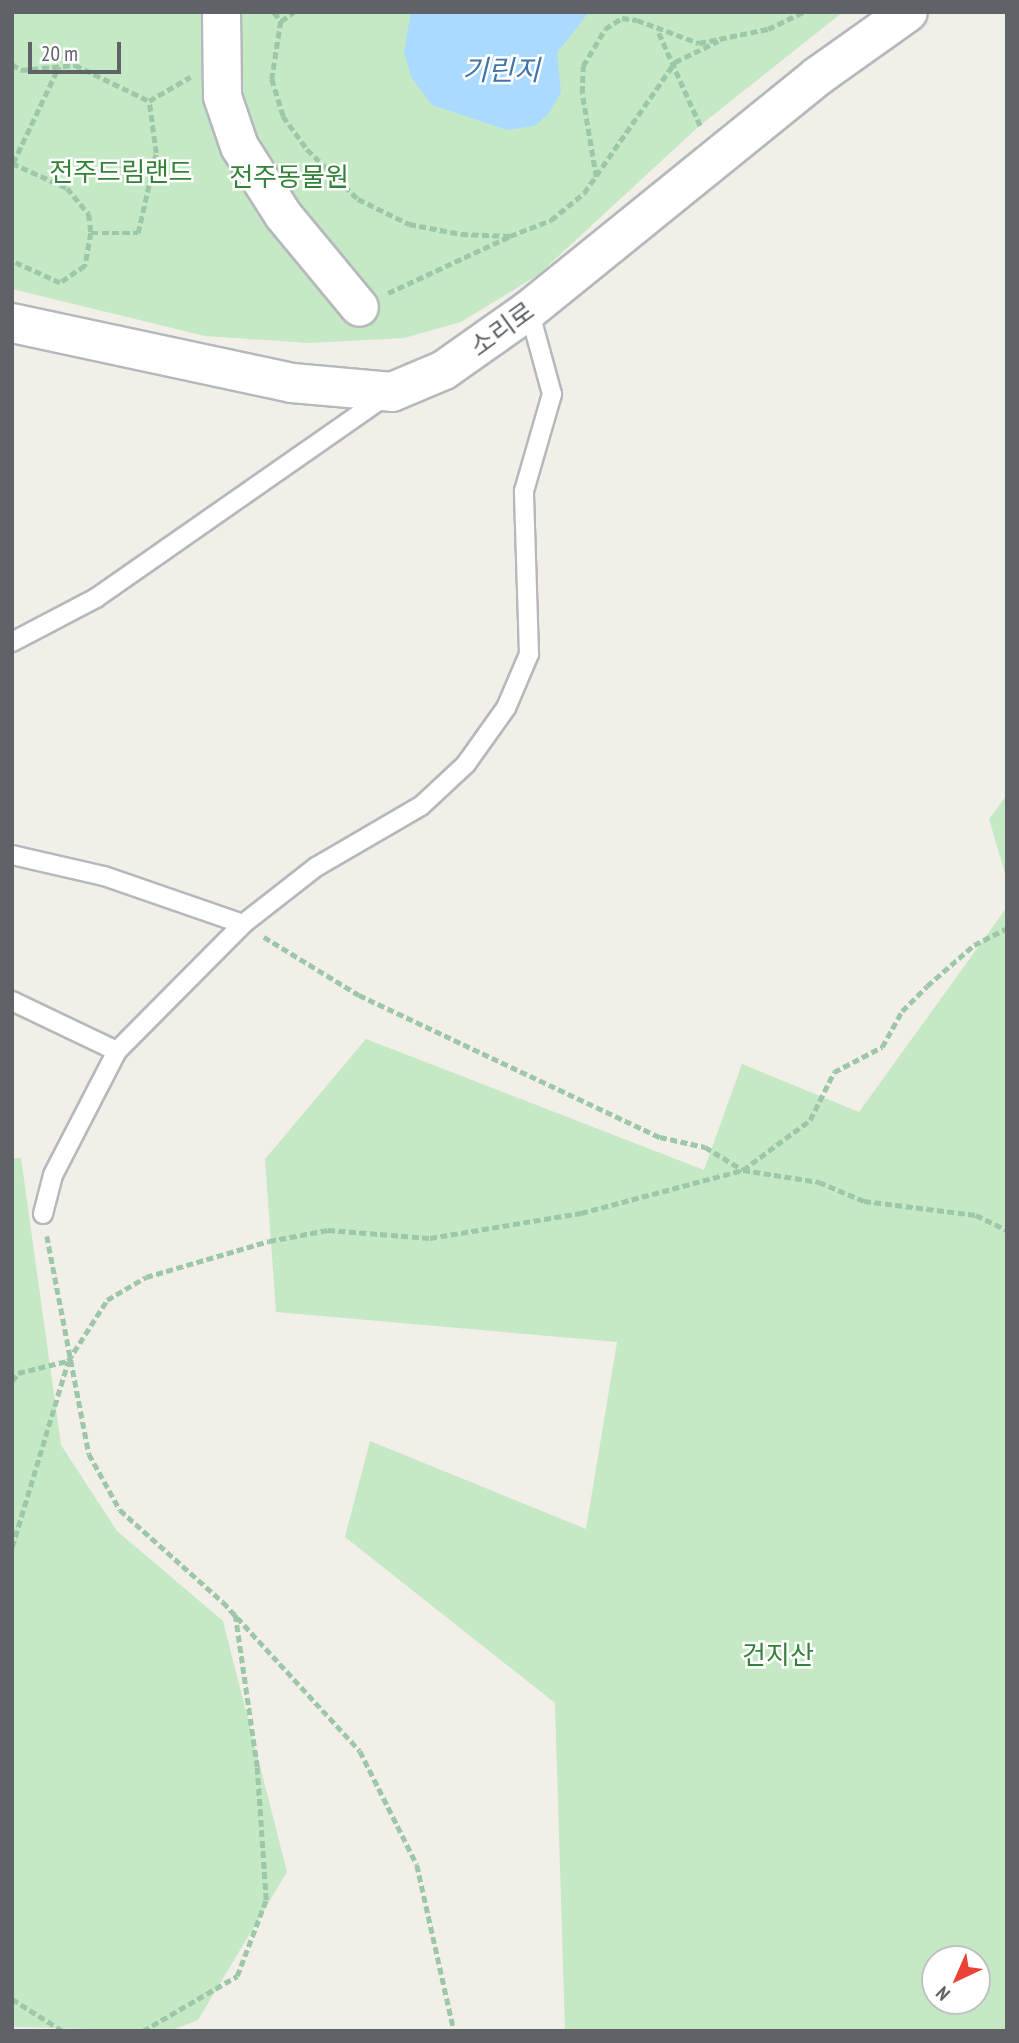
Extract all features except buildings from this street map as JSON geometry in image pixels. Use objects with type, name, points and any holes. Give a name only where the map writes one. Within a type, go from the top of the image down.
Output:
[{"type":"street","points":[[221,12],[222,96],[239,146],[283,215],[359,307]]},
{"type":"street","name":"소리로","points":[[12,323],[292,383],[392,392],[444,370],[529,310],[908,12]]},
{"type":"lane","points":[[43,1214],[53,1175],[117,1051],[243,924],[316,867],[421,806],[466,765],[506,708],[529,654],[524,491],[552,394],[529,310]]},
{"type":"lane","points":[[12,642],[96,598],[392,392]]},
{"type":"lane","points":[[12,855],[104,876],[243,924]]},
{"type":"lane","points":[[12,1002],[117,1051]]},
{"type":"path","points":[[274,12],[281,21]]},
{"type":"path","points":[[294,12],[281,21],[272,79],[283,116],[358,199],[410,224],[510,236]]},
{"type":"path","points":[[635,12],[637,20]]},
{"type":"path","points":[[596,178],[583,66],[604,29],[622,18],[637,20],[658,32],[699,43],[768,29],[803,12]]},
{"type":"path","points":[[658,32],[720,158]]},
{"type":"path","points":[[359,307],[510,236],[551,220],[596,178],[607,152],[672,65],[718,41]]},
{"type":"path","points":[[12,64],[21,70],[75,65],[149,101]]},
{"type":"path","points":[[12,261],[60,283],[85,266],[91,233],[89,214],[67,188],[13,163],[59,66]]},
{"type":"path","points":[[149,101],[173,82],[222,68]]},
{"type":"path","points":[[91,233],[138,233],[156,153],[149,101]]},
{"type":"path","points":[[243,924],[384,1007],[660,1137],[705,1147],[743,1170],[819,1182],[864,1201],[975,1215],[1007,1230]]},
{"type":"path","points":[[12,1547],[68,1360],[107,1300],[146,1277],[269,1241],[328,1230],[429,1238],[581,1213],[743,1170],[810,1120],[834,1072],[882,1047],[902,1011],[928,986],[974,945],[1007,928]]},
{"type":"path","points":[[43,1214],[68,1360],[89,1454],[120,1510],[235,1615],[360,1751],[417,1865],[454,2031]]},
{"type":"path","points":[[12,1381],[19,1373],[68,1360]]},
{"type":"path","points":[[143,2031],[237,1976],[266,1900],[257,1767],[235,1615]]},
{"type":"path","points":[[12,1999],[63,2031]]},
{"type":"green space","name":"전주동물원","points":[[12,12],[843,12],[697,128],[538,275],[461,322],[404,338],[309,343],[205,336],[12,289]]},
{"type":"green space","points":[[1007,795],[1007,880],[989,819]]},
{"type":"green space","name":"건지산","points":[[1007,907],[1007,2031],[565,2031],[555,1703],[345,1537],[370,1441],[586,1529],[617,1342],[276,1312],[265,1159],[366,1039],[704,1170],[742,1064],[859,1112]]},
{"type":"green space","points":[[12,1158],[21,1158],[61,1445],[117,1531],[223,1621],[287,1872],[198,2020],[170,2031],[12,2027]]},
{"type":"water","name":"기린지","points":[[411,12],[589,12],[557,53],[561,92],[549,113],[535,126],[507,130],[432,105],[411,77],[404,52]]},
{"type":"park label","name":"전주드림랜드","points":[[121,172]]}]
